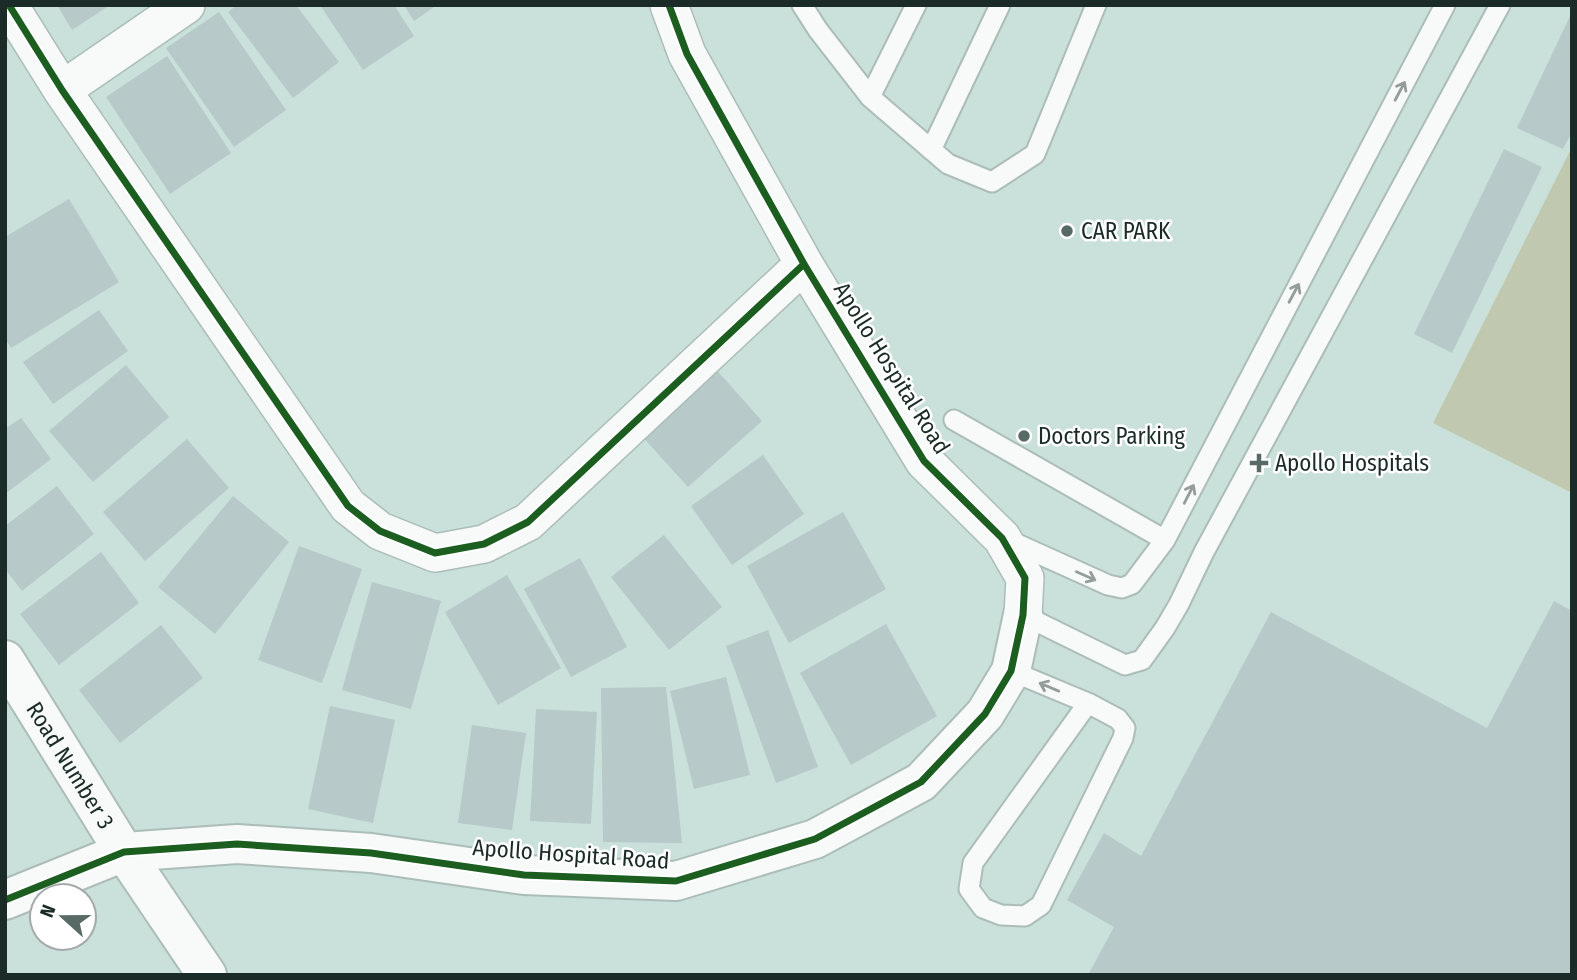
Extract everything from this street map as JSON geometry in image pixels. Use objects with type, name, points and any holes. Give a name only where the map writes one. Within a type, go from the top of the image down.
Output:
[{"type":"street","points":[[9,5],[62,90],[348,506],[380,531],[435,553],[484,544],[528,522],[804,264]]},
{"type":"street","points":[[62,90],[186,5]]},
{"type":"street","name":"Apollo Hospital Road","points":[[5,900],[124,852],[237,844],[372,853],[524,875],[676,881],[815,839],[921,782],[985,714],[1011,671],[1023,615],[1025,578],[1002,538],[924,461],[804,264],[687,54],[669,5]]},
{"type":"street","name":"Road Number 3","points":[[5,660],[124,852],[207,975]]},
{"type":"lane","points":[[870,97],[916,5]]},
{"type":"lane","points":[[932,150],[1000,5]]},
{"type":"lane","points":[[805,7],[818,30],[870,97],[948,164],[992,182],[1035,154],[1096,5]]},
{"type":"lane","points":[[1002,538],[1108,585],[1122,588],[1132,584],[1165,540],[1445,5]]},
{"type":"lane","points":[[1023,615],[1125,665],[1142,660],[1179,604],[1204,552],[1500,5]]},
{"type":"lane","points":[[954,420],[1165,540]]},
{"type":"lane","points":[[1011,671],[1088,703],[1118,719],[1125,728],[1123,738],[1041,905],[1025,916],[1001,915],[983,908],[969,889],[974,863],[1088,703]]},
{"type":"green space","points":[[1572,147],[1572,493],[1433,423]]},
{"type":"building","points":[[57,5],[110,5],[72,30]]},
{"type":"building","points":[[237,5],[296,5],[339,62],[293,98],[228,12]]},
{"type":"building","points":[[320,5],[394,5],[414,36],[363,70]]},
{"type":"building","points":[[404,5],[437,5],[414,21]]},
{"type":"building","points":[[219,12],[286,110],[234,147],[166,48]]},
{"type":"building","points":[[1572,12],[1572,132],[1563,149],[1517,128]]},
{"type":"building","points":[[167,56],[231,153],[170,194],[106,97]]},
{"type":"building","points":[[1504,149],[1542,167],[1452,353],[1414,334]]},
{"type":"building","points":[[69,199],[119,282],[11,348],[5,338],[5,237]]},
{"type":"building","points":[[99,310],[128,351],[53,404],[23,362]]},
{"type":"building","points":[[126,365],[169,417],[93,482],[49,431]]},
{"type":"building","points":[[714,367],[762,421],[688,487],[639,433]]},
{"type":"building","points":[[21,418],[51,459],[5,494],[5,429]]},
{"type":"building","points":[[187,439],[229,488],[145,561],[103,512]]},
{"type":"building","points":[[763,455],[804,514],[732,565],[691,506]]},
{"type":"building","points":[[57,486],[94,534],[22,591],[5,569],[5,526]]},
{"type":"building","points":[[233,496],[289,542],[215,634],[158,587]]},
{"type":"building","points":[[843,512],[886,589],[789,643],[747,566]]},
{"type":"building","points":[[664,535],[722,607],[669,650],[611,577]]},
{"type":"building","points":[[299,546],[362,569],[322,683],[258,660]]},
{"type":"building","points":[[101,552],[139,603],[59,665],[20,614]]},
{"type":"building","points":[[580,558],[627,647],[571,677],[524,589]]},
{"type":"building","points":[[507,575],[561,668],[498,705],[445,612]]},
{"type":"building","points":[[372,582],[441,601],[411,709],[342,690]]},
{"type":"building","points":[[1554,601],[1572,611],[1572,975],[1088,975],[1114,927],[1067,900],[1104,833],[1141,856],[1271,612],[1487,728]]},
{"type":"building","points":[[886,624],[937,716],[851,765],[800,673]]},
{"type":"building","points":[[161,625],[203,678],[120,743],[79,690]]},
{"type":"building","points":[[768,630],[818,767],[776,783],[726,646]]},
{"type":"building","points":[[726,677],[750,775],[694,789],[670,691]]},
{"type":"building","points":[[666,687],[682,843],[603,842],[601,688]]},
{"type":"building","points":[[330,706],[395,720],[373,823],[308,809]]},
{"type":"building","points":[[536,709],[597,712],[591,824],[530,821]]},
{"type":"building","points":[[472,725],[526,733],[512,830],[458,823]]},
{"type":"cycle path","points":[[9,5],[62,90],[348,506],[380,531],[435,553],[484,544],[528,522],[804,264]]},
{"type":"cycle path","points":[[5,900],[124,852],[237,844],[371,853],[524,875],[676,881],[815,839],[921,782],[985,714],[1011,671],[1023,615],[1025,578],[1002,538],[924,461],[804,264],[687,54],[669,5]]},
{"type":"place","name":"CAR PARK","points":[[1067,231]]},
{"type":"place","name":"Doctors Parking","points":[[1024,436]]},
{"type":"place","name":"Apollo Hospitals","points":[[1259,463]]}]
